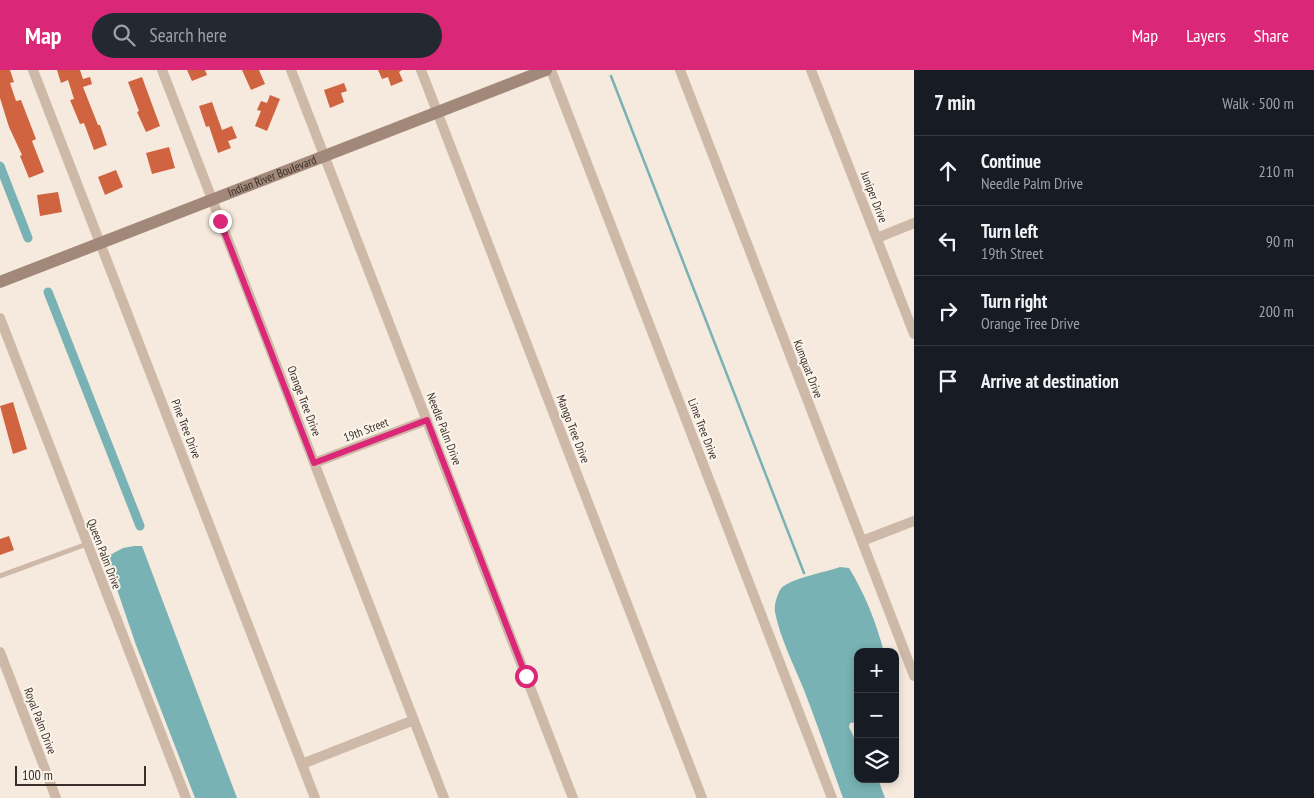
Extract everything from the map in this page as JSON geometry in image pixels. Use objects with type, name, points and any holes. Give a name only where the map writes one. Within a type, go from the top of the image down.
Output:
[{"type":"main road","name":"Indian River Boulevard","points":[[0,282],[546,70]]},
{"type":"street","name":"Pine Tree Drive","points":[[33,70],[315,798]]},
{"type":"street","name":"Orange Tree Drive","points":[[162,70],[444,798]]},
{"type":"street","name":"Needle Palm Drive","points":[[291,70],[573,798]]},
{"type":"street","name":"Mango Tree Drive","points":[[421,70],[702,798]]},
{"type":"street","name":"Lime Tree Drive","points":[[551,70],[832,798]]},
{"type":"street","name":"Kumquat Drive","points":[[680,70],[914,676]]},
{"type":"street","name":"Juniper Drive","points":[[811,70],[914,334]]},
{"type":"street","points":[[877,238],[914,223]]},
{"type":"street","name":"Queen Palm Drive","points":[[0,318],[186,798]]},
{"type":"street","name":"19th Street","points":[[314,463],[427,420]]},
{"type":"street","points":[[862,541],[914,521]]},
{"type":"street","name":"Royal Palm Drive","points":[[0,652],[56,798]]},
{"type":"street","points":[[302,764],[414,720]]},
{"type":"lane","points":[[0,576],[87,544]]},
{"type":"water","points":[[142,546],[237,798],[195,798],[136,645],[108,563],[110,555],[123,548]]},
{"type":"water","points":[[840,567],[849,568],[874,619],[883,648],[854,648],[854,722],[850,723],[849,727],[854,738],[854,783],[879,783],[885,798],[843,798],[777,622],[775,606],[780,590],[790,582]]},
{"type":"building","points":[[0,70],[10,70],[14,82],[10,83],[16,101],[21,100],[36,139],[32,141],[44,172],[29,178],[0,98]]},
{"type":"building","points":[[57,70],[80,70],[83,79],[90,77],[92,84],[83,87],[107,145],[94,150],[84,123],[80,124],[70,100],[74,99],[68,80],[61,83]]},
{"type":"building","points":[[187,70],[205,70],[207,75],[192,81]]},
{"type":"building","points":[[242,70],[259,70],[265,84],[251,90]]},
{"type":"building","points":[[378,70],[402,70],[399,72],[403,81],[391,86],[388,77],[382,79]]},
{"type":"building","points":[[142,77],[160,126],[146,132],[137,112],[139,111],[128,82]]},
{"type":"building","points":[[344,83],[347,91],[341,93],[344,102],[330,108],[324,90]]},
{"type":"building","points":[[270,95],[280,99],[267,131],[255,126],[261,111],[257,110],[261,101],[267,103]]},
{"type":"building","points":[[212,102],[222,130],[232,126],[237,138],[228,141],[231,148],[218,153],[209,126],[206,127],[199,106]]},
{"type":"building","points":[[169,147],[175,168],[152,174],[146,153]]},
{"type":"building","points":[[116,170],[123,187],[105,195],[98,177]]},
{"type":"building","points":[[58,192],[62,212],[40,216],[37,195]]},
{"type":"building","points":[[13,402],[27,449],[13,454],[0,406]]},
{"type":"building","points":[[9,536],[14,550],[0,555],[0,539]]},
{"type":"waterway","points":[[611,76],[804,573]]},
{"type":"waterway","points":[[0,166],[28,238]]},
{"type":"waterway","points":[[48,292],[140,526]]},
{"type":"route","points":[[220,221],[314,463],[427,420],[526,676]]}]
